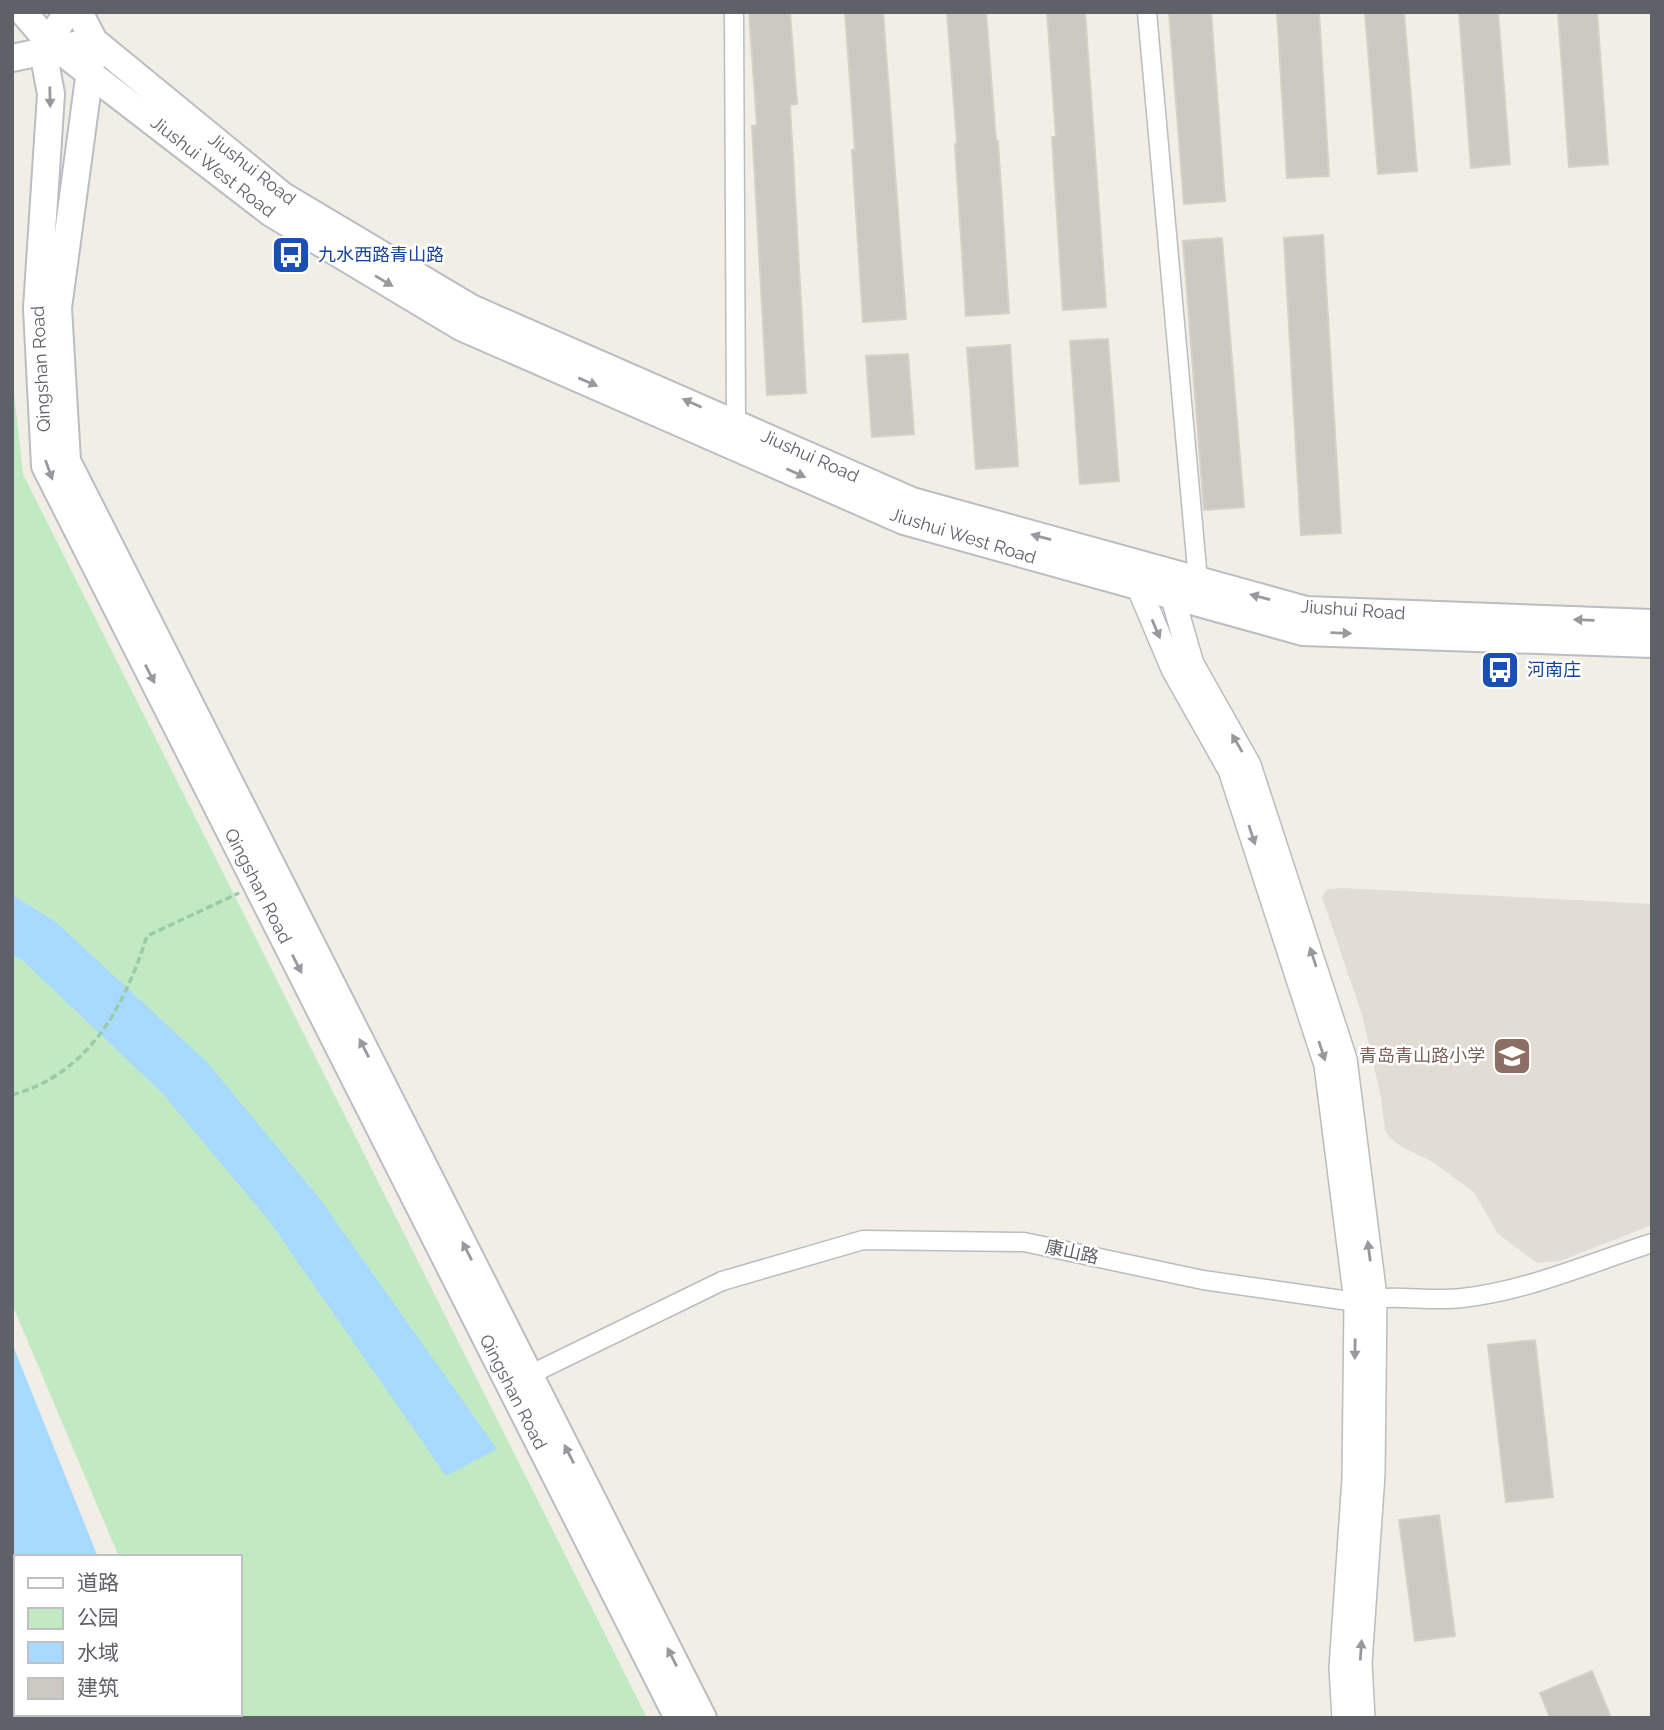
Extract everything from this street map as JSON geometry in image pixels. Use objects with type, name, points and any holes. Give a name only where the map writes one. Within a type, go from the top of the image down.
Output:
[{"type":"main road","name":"Jiushui Road","points":[[77,13],[93,41],[283,196],[471,308],[912,501],[1141,575]]},
{"type":"main road","points":[[49,47],[77,13]]},
{"type":"main road","points":[[28,18],[49,47],[89,72]]},
{"type":"main road","points":[[12,58],[49,47],[93,41]]},
{"type":"main road","name":"Qingshan Road","points":[[93,41],[58,308],[67,461],[519,1380],[678,1718]]},
{"type":"main road","name":"Qingshan Road","points":[[49,47],[51,94],[37,308],[46,466],[257,885],[519,1380],[703,1718]]},
{"type":"main road","name":"Jiushui West Road","points":[[89,72],[271,214],[461,327],[904,521],[1141,575],[1303,632],[1652,644]]},
{"type":"main road","name":"Jiushui Road","points":[[1172,584],[1198,580],[1306,610],[1652,623]]},
{"type":"street","points":[[734,12],[736,423]]},
{"type":"street","points":[[1147,12],[1198,580]]},
{"type":"street","points":[[1141,575],[1173,670],[1230,770],[1326,1065],[1365,1300],[1340,1668],[1344,1718]]},
{"type":"street","points":[[1172,584],[1192,664],[1249,765],[1345,1059],[1365,1300],[1373,1474],[1360,1663],[1363,1718]]},
{"type":"street","name":"康山路","points":[[519,1380],[722,1281],[863,1240],[1024,1242],[1203,1280],[1365,1300],[1460,1298],[1506,1290],[1652,1243]]},
{"type":"path","points":[[12,1095],[31,1089],[61,1072],[84,1053],[113,1018],[133,979],[147,936],[257,885]]},
{"type":"shaded area","name":"青岛青山路小学","points":[[1327,889],[1652,904],[1652,1225],[1560,1261],[1537,1263],[1498,1234],[1474,1192],[1431,1161],[1390,1138],[1385,1130],[1381,1097],[1362,1015],[1322,897]]},
{"type":"green space","points":[[12,374],[23,474],[647,1718],[181,1718],[242,1716],[242,1555],[118,1555],[12,1304]]},
{"type":"water","points":[[12,895],[56,922],[208,1063],[320,1199],[497,1449],[446,1476],[270,1222],[161,1092],[22,960],[12,955]]},
{"type":"water","points":[[12,1343],[97,1555],[14,1555],[14,1716],[158,1718],[12,1718]]},
{"type":"building","points":[[749,12],[790,12],[797,104],[790,105],[806,393],[767,395],[752,126],[757,125]]},
{"type":"building","points":[[845,12],[883,12],[906,319],[863,322]]},
{"type":"building","points":[[947,12],[986,12],[998,141],[1009,313],[966,316]]},
{"type":"building","points":[[1047,12],[1085,12],[1106,307],[1063,310],[1052,137],[1056,137]]},
{"type":"building","points":[[1169,12],[1211,12],[1225,201],[1184,204]]},
{"type":"building","points":[[1277,12],[1319,12],[1329,176],[1287,178]]},
{"type":"building","points":[[1365,12],[1404,12],[1417,171],[1378,174]]},
{"type":"building","points":[[1459,12],[1498,12],[1510,164],[1471,168]]},
{"type":"building","points":[[1558,12],[1597,12],[1608,164],[1569,167]]},
{"type":"building","points":[[1323,235],[1341,533],[1301,535],[1284,238]]},
{"type":"building","points":[[1222,238],[1244,507],[1204,510],[1183,241]]},
{"type":"building","points":[[1108,339],[1119,481],[1080,484],[1070,341]]},
{"type":"building","points":[[1010,345],[1018,466],[976,469],[967,348]]},
{"type":"building","points":[[908,354],[914,434],[872,437],[866,356]]},
{"type":"building","points":[[1535,1340],[1553,1497],[1506,1502],[1488,1345]]},
{"type":"building","points":[[1439,1515],[1455,1636],[1415,1641],[1399,1520]]},
{"type":"building","points":[[1592,1671],[1611,1718],[1550,1718],[1540,1693]]},
{"type":"place","name":"九水西路青山路","points":[[291,255]]},
{"type":"place","name":"河南庄","points":[[1500,670]]},
{"type":"place","name":"青岛青山路小学","points":[[1512,1056]]}]
